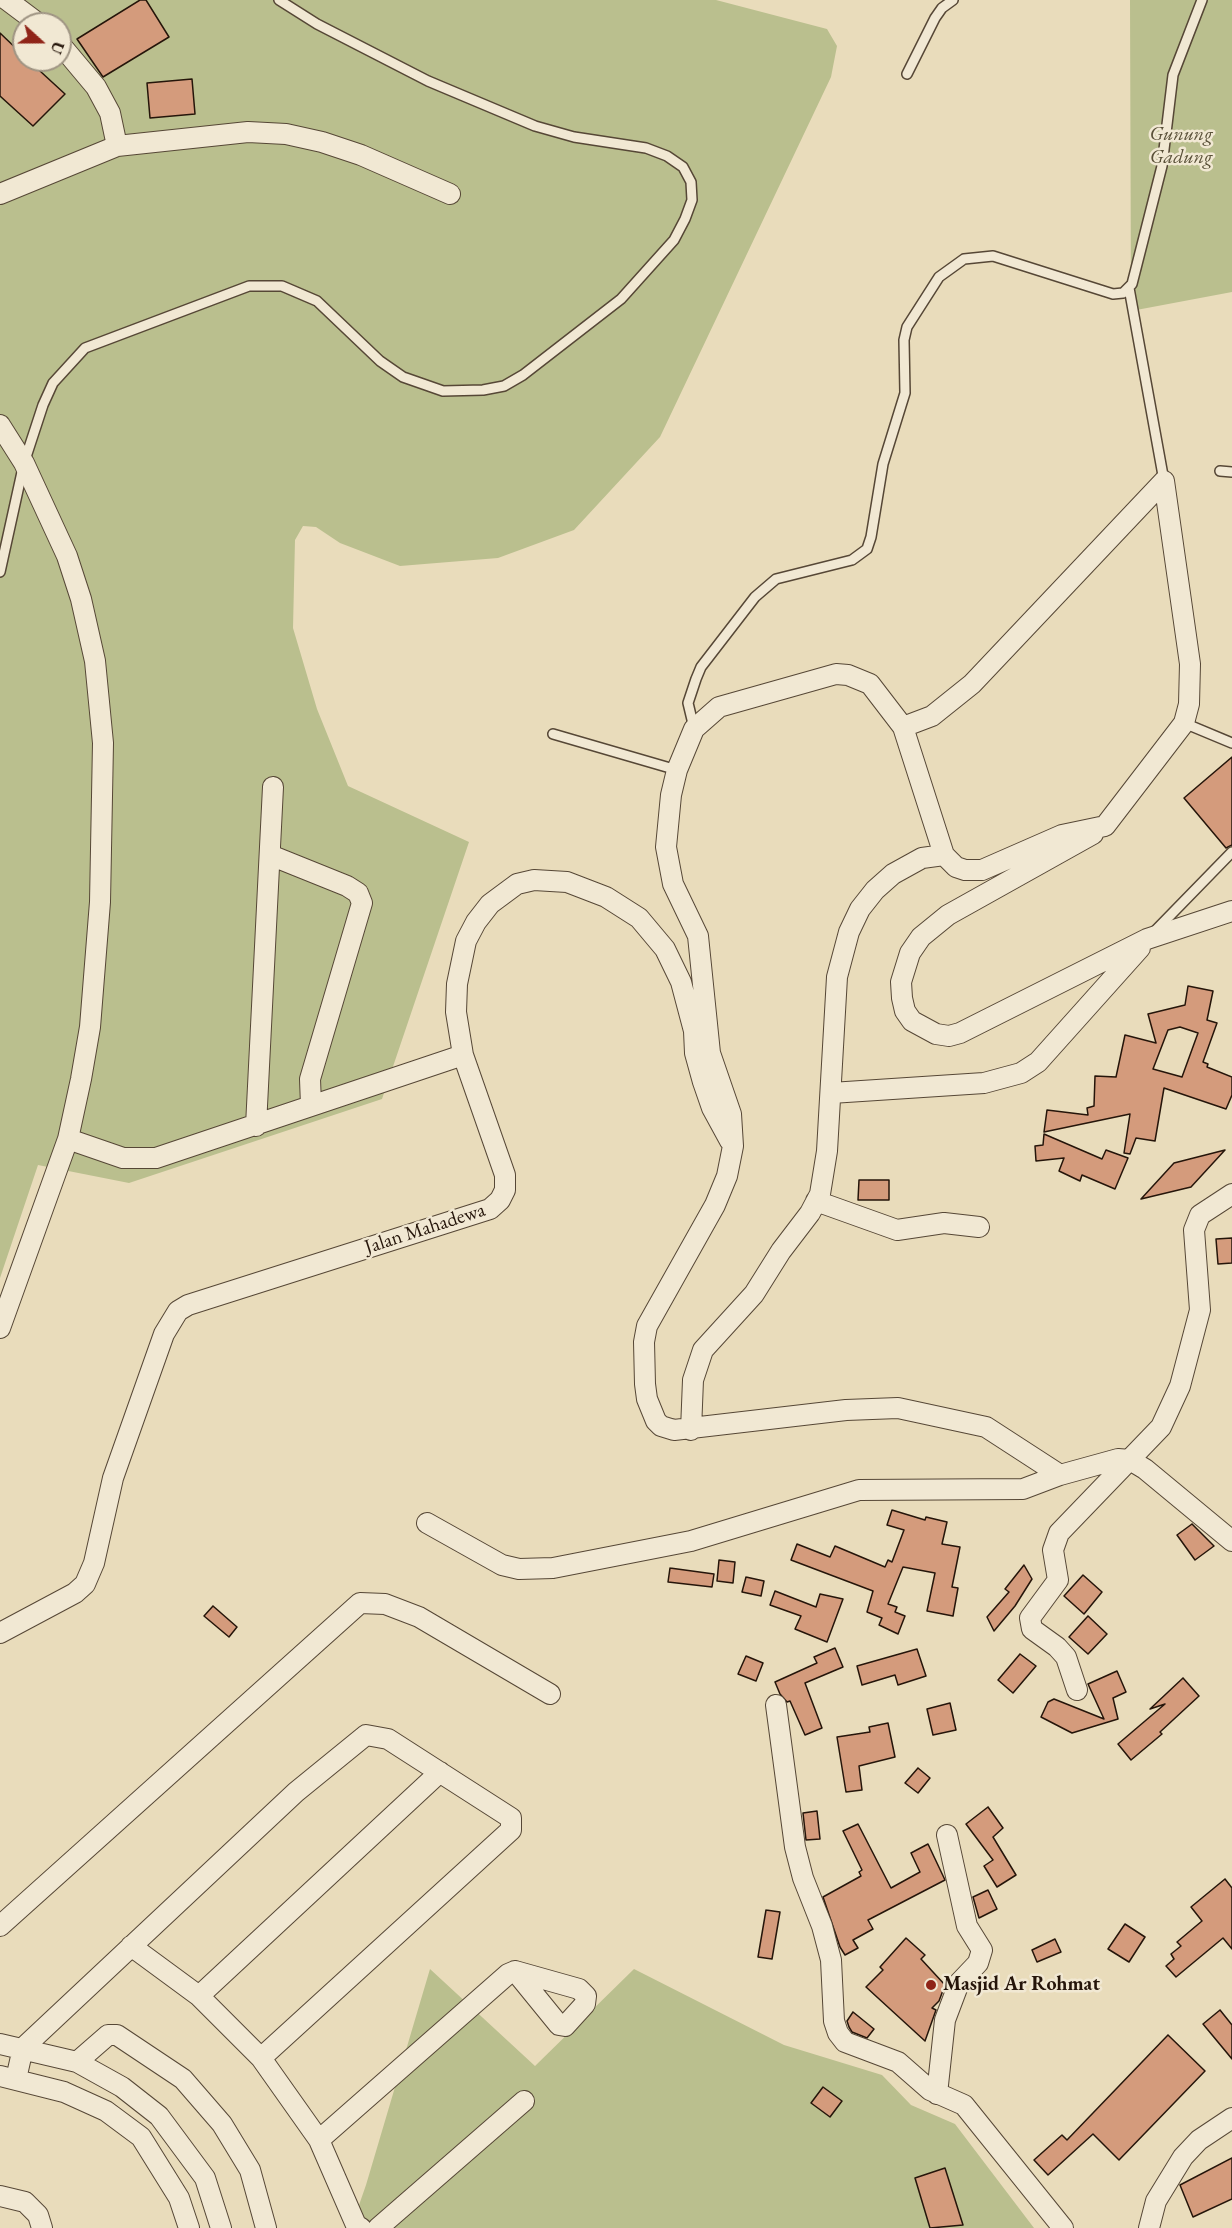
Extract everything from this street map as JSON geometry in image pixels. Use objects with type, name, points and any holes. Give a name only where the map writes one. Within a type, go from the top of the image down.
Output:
[{"type":"street","points":[[7,0],[23,12]]},
{"type":"street","points":[[72,58],[96,87],[110,113],[117,146]]},
{"type":"street","points":[[0,194],[117,146],[236,133],[286,135],[361,155],[450,194]]},
{"type":"street","points":[[0,425],[24,463],[63,546],[81,599],[95,661],[103,743],[101,880],[90,1027],[68,1139],[0,1328]]},
{"type":"street","points":[[1164,481],[1190,664],[1189,704],[1184,723],[1105,826],[1077,844],[1030,867],[948,915],[921,937],[904,966],[901,982],[905,1011],[912,1021],[936,1034],[949,1036],[960,1033],[1148,939],[1232,911]]},
{"type":"street","points":[[903,727],[932,716],[972,684],[1164,481]]},
{"type":"street","points":[[1060,1475],[986,1427],[898,1408],[794,1415],[691,1430],[668,1428],[656,1420],[646,1399],[644,1342],[654,1310],[715,1204],[727,1176],[733,1146],[731,1114],[710,1053],[698,936],[673,884],[668,866],[666,824],[677,770],[694,729],[719,707],[836,674],[848,675],[870,684],[903,727],[944,855],[956,867],[965,870],[982,870],[1062,835],[1105,826]]},
{"type":"street","points":[[256,1126],[273,787]]},
{"type":"street","points":[[270,855],[347,886],[358,893],[362,903],[312,1072],[311,1105]]},
{"type":"street","points":[[691,1430],[693,1380],[703,1350],[754,1294],[816,1201],[824,1173],[837,976],[849,932],[860,909],[875,890],[893,874],[922,858],[944,855]]},
{"type":"street","name":"Jalan Mahadewa","points":[[0,1633],[75,1593],[91,1574],[113,1478],[164,1334],[178,1311],[188,1305],[490,1209],[500,1200],[505,1190],[505,1175],[463,1055],[456,1012],[460,962],[476,922],[504,891],[517,884],[534,880],[567,882],[606,897],[639,918],[665,949],[681,982],[694,1031],[695,1053],[703,1082],[712,1108],[733,1146]]},
{"type":"street","points":[[831,1093],[984,1083],[1021,1073],[1038,1062],[1148,939]]},
{"type":"street","points":[[68,1139],[123,1158],[139,1160],[156,1158],[463,1055]]},
{"type":"street","points":[[1077,1690],[1066,1657],[1057,1647],[1032,1629],[1030,1618],[1058,1580],[1053,1550],[1059,1533],[1161,1427],[1180,1386],[1200,1310],[1194,1230],[1200,1215],[1232,1194]]},
{"type":"street","points":[[816,1201],[897,1230],[944,1222],[979,1227]]},
{"type":"street","points":[[427,1523],[502,1565],[519,1569],[553,1568],[691,1541],[859,1490],[1023,1490],[1060,1475],[1118,1459],[1130,1461],[1145,1468],[1232,1541]]},
{"type":"street","points":[[0,1926],[360,1603],[385,1604],[419,1617],[550,1694]]},
{"type":"street","points":[[776,1705],[799,1865],[822,1926],[831,1960],[836,2028],[845,2042],[898,2062],[937,2094],[956,2101],[972,2112],[1063,2228]]},
{"type":"street","points":[[189,2228],[179,2198],[141,2137],[106,2111],[64,2092],[8,2077],[23,2048],[296,1792],[366,1735],[388,1739],[512,1818],[511,1830],[261,2058]]},
{"type":"street","points":[[199,1996],[440,1772]]},
{"type":"street","points":[[937,2094],[945,2020],[959,1983],[978,1963],[982,1950],[967,1926],[947,1835]]},
{"type":"street","points":[[131,1946],[199,1996],[261,2058],[319,2140],[356,2225],[361,2228]]},
{"type":"street","points":[[319,2140],[508,1974],[515,1971]]},
{"type":"street","points":[[77,2062],[108,2035],[117,2035],[183,2079],[222,2124],[250,2170],[266,2228]]},
{"type":"street","points":[[0,2044],[77,2062],[122,2087],[159,2116],[205,2178],[221,2228]]},
{"type":"street","points":[[378,2228],[524,2101]]},
{"type":"street","points":[[1149,2228],[1156,2201],[1183,2157],[1199,2140],[1232,2118]]},
{"type":"street","points":[[0,2196],[25,2202],[38,2215],[42,2228]]},
{"type":"lane","points":[[0,572],[24,463],[53,383],[85,348],[249,286],[282,286],[317,301],[380,361],[414,382],[443,390],[483,390],[504,386],[523,375],[596,319],[621,299],[650,270],[674,240],[692,200],[691,182],[683,167],[667,156],[646,148],[574,137],[535,126],[428,81],[317,24],[279,0]]},
{"type":"lane","points":[[907,74],[942,8],[953,0]]},
{"type":"lane","points":[[694,729],[688,703],[699,673],[755,597],[776,579],[852,560],[867,549],[884,464],[905,393],[904,340],[907,327],[939,277],[951,266],[964,259],[993,256],[1113,294],[1129,288],[1136,273],[1162,166],[1173,75],[1202,0]]},
{"type":"lane","points":[[1129,288],[1164,481]]},
{"type":"lane","points":[[1220,471],[1232,472]]},
{"type":"lane","points":[[1184,723],[1232,742]]},
{"type":"lane","points":[[553,734],[677,770]]},
{"type":"lane","points":[[1148,939],[1232,852]]},
{"type":"green space","points":[[0,0],[716,0],[827,29],[837,46],[831,77],[660,437],[574,530],[498,558],[400,566],[340,543],[316,527],[303,526],[295,540],[293,628],[317,709],[348,786],[469,842],[382,1099],[129,1183],[38,1165],[0,1278]]},
{"type":"green space","name":"Gunung Gadung","points":[[1130,0],[1232,0],[1232,292],[1131,311]]},
{"type":"green space","points":[[430,1969],[535,2066],[634,1969],[784,2045],[882,2075],[911,2105],[955,2124],[1034,2228],[351,2228],[366,2185]]},
{"type":"building","points":[[140,0],[146,0],[169,37],[103,77],[77,39]]},
{"type":"building","points":[[0,33],[12,44],[12,72],[41,72],[65,94],[33,126],[0,96]]},
{"type":"building","points":[[192,79],[195,114],[150,118],[147,83]]},
{"type":"building","points":[[1232,757],[1232,845],[1226,848],[1184,798]]},
{"type":"building","points":[[1188,986],[1213,991],[1207,1020],[1217,1023],[1203,1062],[1208,1064],[1207,1067],[1232,1077],[1232,1095],[1226,1109],[1164,1088],[1155,1141],[1136,1138],[1130,1154],[1124,1153],[1130,1114],[1044,1132],[1047,1110],[1088,1115],[1087,1108],[1094,1106],[1095,1076],[1116,1077],[1125,1035],[1156,1043],[1148,1014],[1185,1005]],"holes":[[[1180,1027],[1198,1033],[1182,1077],[1153,1069],[1168,1030]]]},
{"type":"building","points":[[1044,1134],[1102,1159],[1106,1150],[1128,1158],[1115,1189],[1082,1175],[1080,1181],[1059,1171],[1064,1158],[1036,1161],[1035,1146],[1043,1145]]},
{"type":"building","points":[[1225,1150],[1191,1187],[1141,1199],[1174,1163]]},
{"type":"building","points":[[859,1180],[889,1180],[889,1200],[858,1200]]},
{"type":"building","points":[[1232,1238],[1232,1263],[1218,1264],[1216,1239]]},
{"type":"building","points":[[892,1510],[925,1520],[926,1517],[947,1522],[942,1544],[960,1547],[952,1587],[958,1588],[953,1616],[927,1611],[935,1573],[903,1567],[888,1604],[897,1607],[895,1612],[905,1616],[898,1634],[879,1625],[882,1618],[867,1612],[873,1591],[791,1560],[797,1544],[830,1557],[835,1546],[885,1567],[888,1560],[892,1562],[904,1530],[887,1525]]},
{"type":"building","points":[[1192,1524],[1214,1546],[1195,1560],[1177,1535]]},
{"type":"building","points":[[719,1560],[735,1562],[733,1583],[717,1581]]},
{"type":"building","points":[[1024,1565],[1032,1579],[1015,1606],[994,1631],[987,1617],[1009,1592],[1005,1589]]},
{"type":"building","points":[[670,1568],[714,1574],[712,1587],[668,1582]]},
{"type":"building","points":[[1083,1575],[1102,1592],[1084,1614],[1064,1596]]},
{"type":"building","points":[[746,1577],[764,1581],[761,1596],[742,1592]]},
{"type":"building","points":[[775,1591],[816,1607],[820,1594],[843,1599],[827,1642],[795,1629],[801,1616],[770,1605]]},
{"type":"building","points":[[213,1606],[237,1627],[229,1637],[204,1616]]},
{"type":"building","points":[[1088,1616],[1107,1634],[1088,1654],[1069,1637]]},
{"type":"building","points":[[835,1648],[843,1667],[805,1683],[822,1728],[805,1735],[790,1701],[787,1702],[780,1694],[775,1682],[817,1663],[814,1657]]},
{"type":"building","points":[[917,1649],[926,1676],[898,1685],[895,1675],[862,1685],[857,1666]]},
{"type":"building","points":[[1020,1654],[1036,1666],[1013,1693],[998,1680]]},
{"type":"building","points":[[746,1656],[763,1663],[756,1681],[738,1674]]},
{"type":"building","points":[[1117,1671],[1126,1692],[1113,1698],[1118,1719],[1072,1733],[1041,1717],[1048,1702],[1054,1699],[1104,1719],[1088,1684]]},
{"type":"building","points":[[1183,1678],[1199,1696],[1160,1732],[1162,1734],[1131,1760],[1118,1744],[1165,1704],[1150,1709]]},
{"type":"building","points":[[950,1703],[956,1730],[933,1735],[927,1709]]},
{"type":"building","points":[[888,1723],[895,1757],[859,1766],[862,1790],[846,1792],[837,1737],[870,1732],[869,1727]]},
{"type":"building","points":[[918,1768],[930,1778],[918,1793],[905,1783]]},
{"type":"building","points":[[988,1807],[1003,1828],[993,1837],[1016,1875],[997,1887],[984,1866],[993,1860],[966,1824]]},
{"type":"building","points":[[817,1811],[820,1839],[806,1840],[803,1813]]},
{"type":"building","points":[[858,1824],[891,1888],[920,1872],[911,1853],[928,1844],[945,1880],[868,1920],[873,1929],[853,1940],[858,1948],[845,1955],[840,1947],[823,1897],[861,1876],[859,1872],[862,1870],[843,1831]]},
{"type":"building","points":[[1225,1879],[1232,1888],[1232,1949],[1223,1938],[1176,1977],[1166,1966],[1174,1959],[1171,1954],[1181,1946],[1177,1942],[1202,1921],[1191,1907]]},
{"type":"building","points":[[988,1890],[997,1909],[979,1918],[973,1897]]},
{"type":"building","points":[[766,1910],[780,1912],[772,1959],[758,1957]]},
{"type":"building","points":[[1125,1924],[1145,1937],[1129,1962],[1108,1949]]},
{"type":"building","points":[[906,1938],[925,1955],[921,1959],[945,1985],[939,2001],[932,2008],[936,2010],[925,2041],[866,1987],[883,1970],[880,1967]]},
{"type":"building","points":[[1055,1939],[1061,1952],[1037,1962],[1032,1950]]},
{"type":"building","points":[[1220,2010],[1232,2025],[1232,2059],[1203,2024]]},
{"type":"building","points":[[853,2012],[874,2029],[867,2038],[852,2032],[849,2027],[847,2021]]},
{"type":"building","points":[[1168,2035],[1205,2071],[1119,2160],[1093,2134],[1048,2175],[1034,2160],[1062,2135],[1067,2140]]},
{"type":"building","points":[[823,2087],[842,2101],[830,2117],[811,2103]]},
{"type":"building","points":[[1232,2158],[1232,2199],[1193,2217],[1180,2185]]},
{"type":"building","points":[[945,2168],[963,2225],[930,2228],[915,2178]]},
{"type":"place","name":"Masjid Ar Rohmat","points":[[931,1985]]}]
